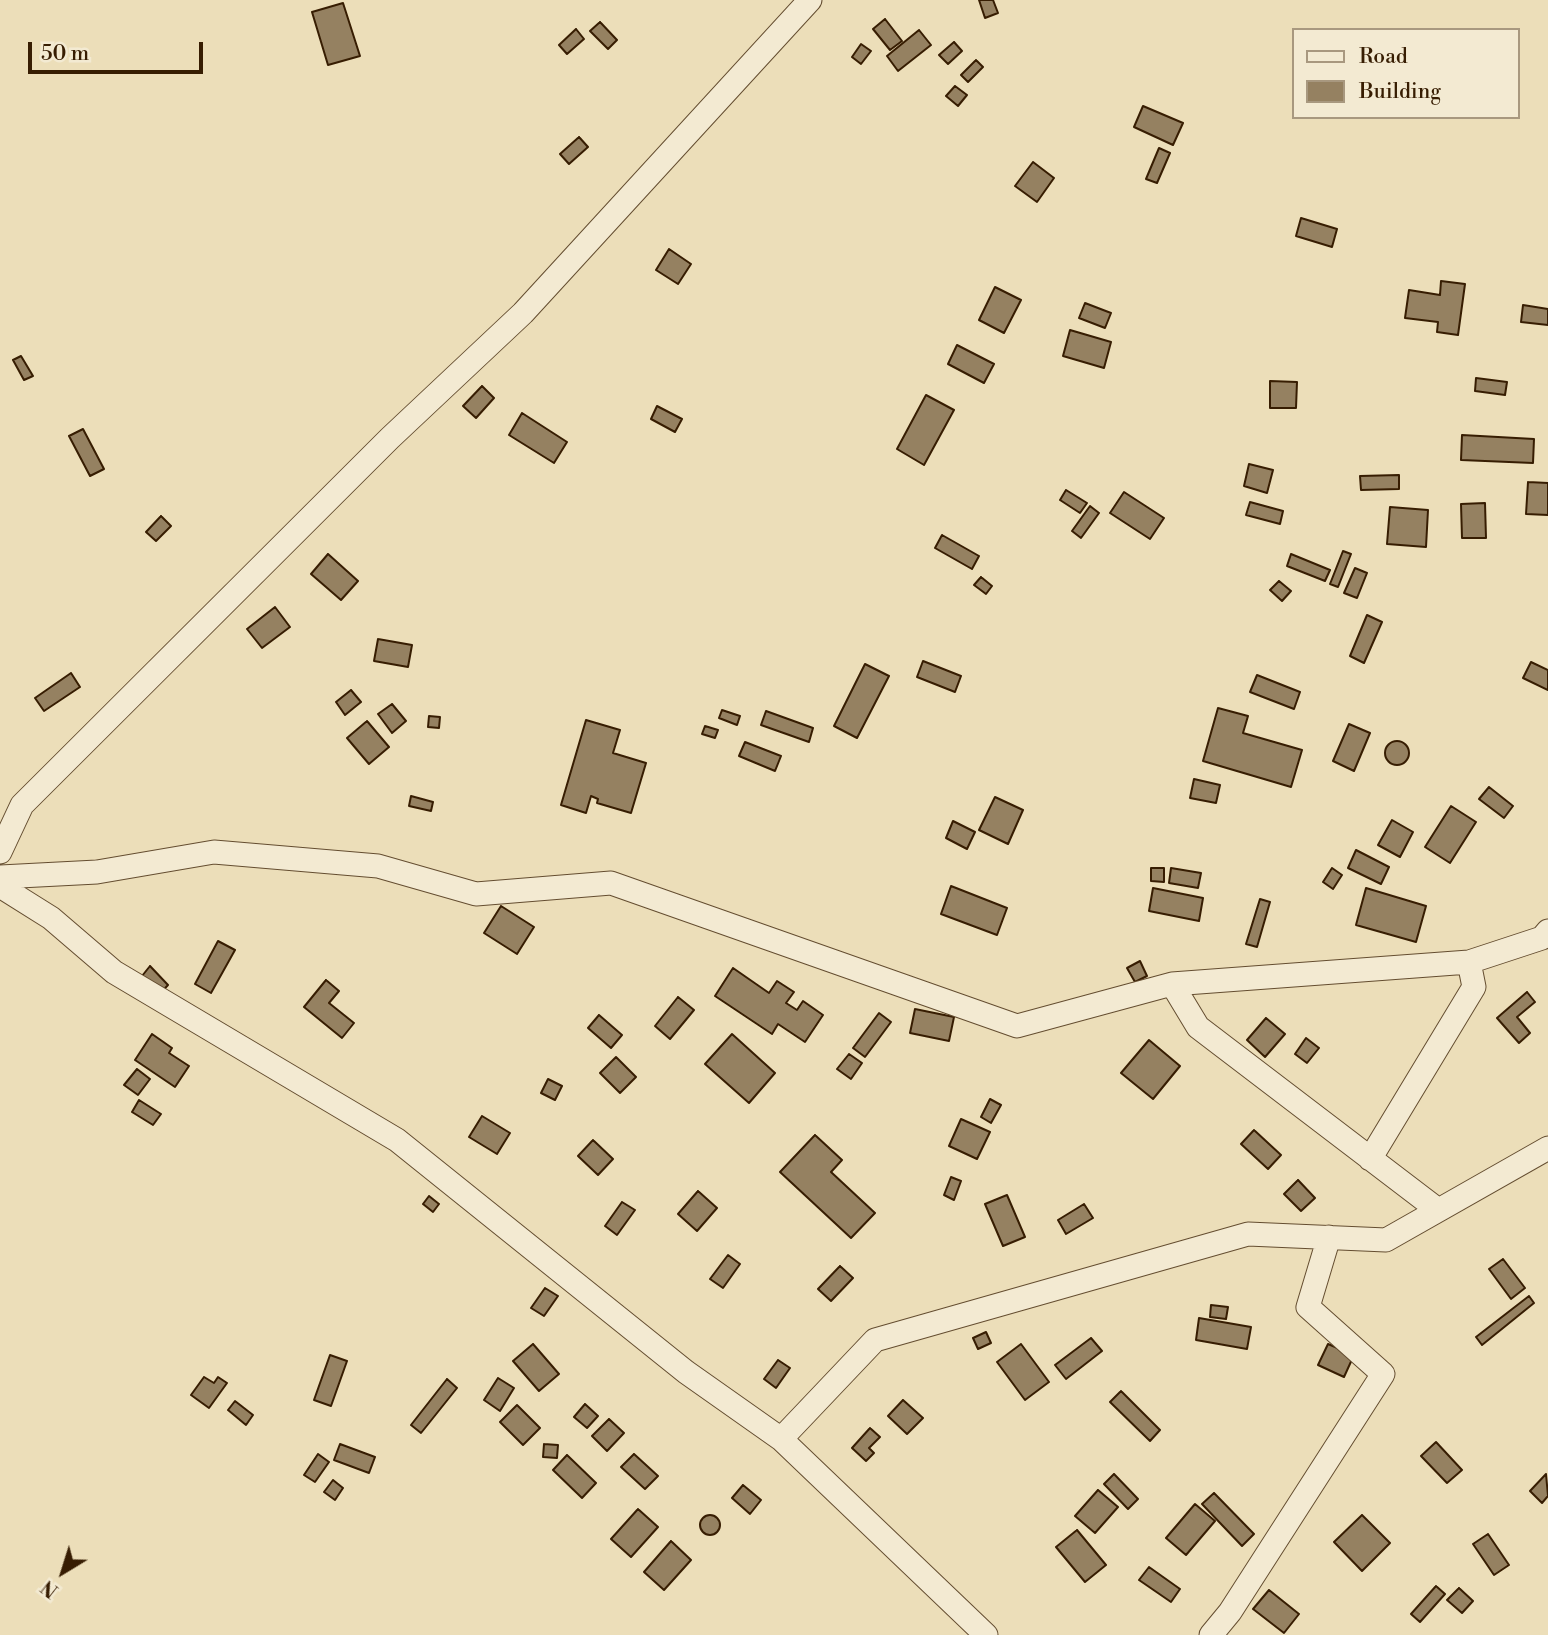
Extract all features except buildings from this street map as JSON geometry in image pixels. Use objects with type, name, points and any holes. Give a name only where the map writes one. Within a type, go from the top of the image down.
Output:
[{"type":"street","points":[[0,852],[22,805],[390,439],[523,313],[810,0]]},
{"type":"street","points":[[0,877],[97,873],[214,852],[378,866],[475,894],[611,883],[1017,1026],[1172,984],[1469,962],[1542,938],[1548,932]]},
{"type":"street","points":[[0,886],[51,918],[114,972],[397,1140],[686,1372],[781,1439],[986,1635]]},
{"type":"street","points":[[1370,1158],[1474,986],[1469,962]]},
{"type":"street","points":[[1172,984],[1198,1027],[1438,1210]]},
{"type":"street","points":[[781,1439],[875,1340],[1248,1234],[1386,1240],[1548,1148]]},
{"type":"street","points":[[1211,1635],[1230,1612],[1383,1374],[1308,1307],[1329,1237]]}]
